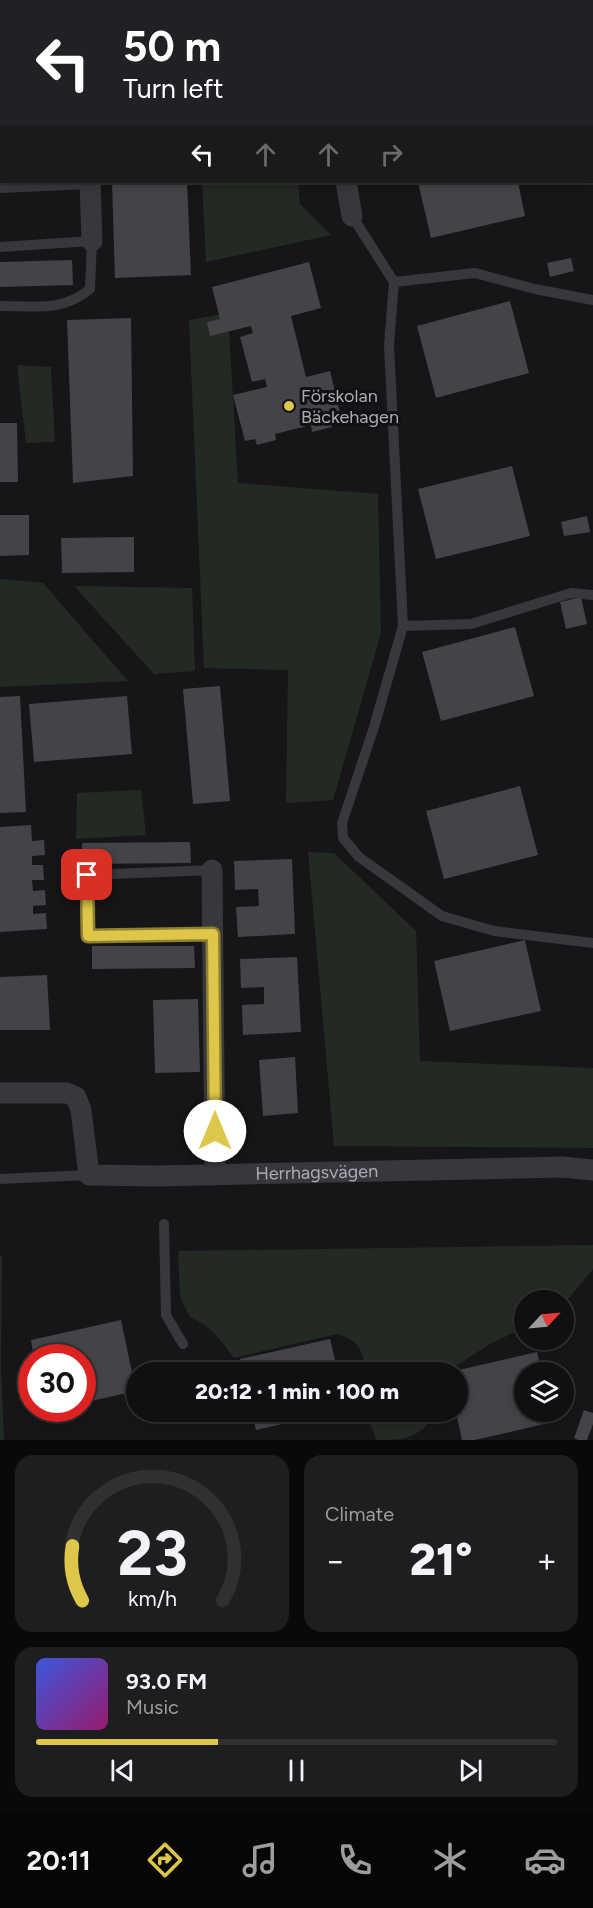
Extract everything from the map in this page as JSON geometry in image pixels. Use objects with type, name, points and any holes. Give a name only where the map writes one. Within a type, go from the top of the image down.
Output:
[{"type":"street","points":[[90,183],[92,241]]},
{"type":"street","points":[[346,183],[352,216]]},
{"type":"street","points":[[212,870],[215,1175]]},
{"type":"street","points":[[0,1093],[67,1093],[76,1097],[81,1110],[89,1174]]},
{"type":"street","name":"Herrhagsvägen","points":[[89,1174],[215,1175],[562,1167],[593,1170]]},
{"type":"lane","points":[[0,188],[90,183]]},
{"type":"lane","points":[[352,216],[394,282],[389,345],[403,626],[374,727],[342,823],[343,838],[359,857],[442,916],[494,931],[593,943]]},
{"type":"lane","points":[[0,247],[92,241],[90,289],[78,300],[57,306],[0,306]]},
{"type":"lane","points":[[394,282],[476,273],[535,289],[593,300]]},
{"type":"lane","points":[[403,626],[471,624],[571,593],[593,595]]},
{"type":"lane","points":[[212,870],[87,875],[88,936],[213,934]]},
{"type":"lane","points":[[0,1179],[89,1174]]},
{"type":"lane","points":[[164,1224],[166,1315],[183,1344]]},
{"type":"shaded area","points":[[202,183],[298,183],[300,204],[331,235],[206,262]]},
{"type":"shaded area","points":[[228,313],[238,483],[378,494],[381,633],[333,800],[286,803],[288,670],[204,668],[189,320]]},
{"type":"shaded area","points":[[17,365],[51,367],[55,442],[26,443]]},
{"type":"shaded area","points":[[0,579],[43,583],[128,681],[0,687]]},
{"type":"shaded area","points":[[74,586],[192,588],[195,671],[154,674]]},
{"type":"shaded area","points":[[141,790],[146,835],[76,839],[77,793]]},
{"type":"shaded area","points":[[308,852],[334,853],[416,931],[420,1061],[593,1068],[593,1148],[334,1146]]},
{"type":"shaded area","points":[[593,1245],[593,1269],[574,1292],[574,1290],[514,1290],[514,1332],[488,1345],[462,1362],[364,1362],[359,1347],[344,1336],[337,1334],[234,1358],[219,1338],[205,1325],[189,1316],[180,1296],[178,1251]]},
{"type":"shaded area","points":[[0,1253],[2,1259],[1,1369],[4,1440],[0,1440]]},
{"type":"shaded area","points":[[369,1422],[429,1422],[409,1437],[377,1440]]},
{"type":"building","points":[[112,183],[187,183],[191,275],[115,278]]},
{"type":"building","points":[[418,183],[518,183],[525,216],[431,238]]},
{"type":"building","points":[[571,258],[574,271],[550,277],[547,263]]},
{"type":"building","points":[[72,260],[73,285],[0,287],[0,262]]},
{"type":"building","points":[[309,262],[321,308],[291,316],[306,377],[330,371],[341,417],[330,420],[332,427],[312,432],[311,425],[275,434],[276,440],[257,445],[255,439],[245,441],[233,395],[267,387],[265,379],[252,382],[240,337],[253,333],[251,326],[210,336],[207,322],[220,319],[212,287]]},
{"type":"building","points":[[510,301],[529,373],[436,398],[417,326]]},
{"type":"building","points":[[131,318],[133,476],[73,483],[67,320]]},
{"type":"building","points":[[0,423],[17,423],[18,482],[0,482]]},
{"type":"building","points":[[512,466],[530,536],[436,559],[418,489]]},
{"type":"building","points":[[0,515],[29,515],[29,555],[0,556]]},
{"type":"building","points":[[587,516],[590,532],[564,536],[561,522]]},
{"type":"building","points":[[134,537],[134,572],[62,573],[61,538]]},
{"type":"building","points":[[581,597],[587,624],[566,629],[560,602]]},
{"type":"building","points":[[515,627],[534,696],[441,721],[422,652]]},
{"type":"building","points":[[220,686],[230,801],[193,804],[183,689]]},
{"type":"building","points":[[20,696],[26,812],[0,813],[0,697]]},
{"type":"building","points":[[127,696],[132,754],[34,762],[29,704]]},
{"type":"building","points":[[520,786],[538,855],[444,879],[426,811]]},
{"type":"building","points":[[31,825],[32,841],[44,840],[45,855],[32,856],[32,865],[43,865],[44,880],[32,880],[33,891],[45,890],[46,905],[33,906],[33,914],[46,913],[47,929],[0,932],[0,827]]},
{"type":"building","points":[[190,842],[191,863],[82,864],[82,843]]},
{"type":"building","points":[[292,859],[295,934],[238,937],[236,907],[259,906],[258,889],[235,890],[234,861]]},
{"type":"building","points":[[525,940],[541,1011],[450,1031],[434,961]]},
{"type":"building","points":[[92,946],[194,946],[195,968],[92,969]]},
{"type":"building","points":[[297,957],[301,1032],[243,1035],[242,1005],[264,1004],[264,987],[241,988],[240,959]]},
{"type":"building","points":[[47,975],[50,1030],[0,1030],[0,977]]},
{"type":"building","points":[[198,999],[200,1072],[155,1073],[153,1000]]},
{"type":"building","points":[[295,1057],[298,1113],[263,1116],[259,1060]]},
{"type":"building","points":[[121,1320],[130,1362],[126,1362],[126,1393],[96,1400],[96,1344],[32,1344],[31,1340]]},
{"type":"building","points":[[330,1339],[336,1362],[241,1362],[240,1359]]},
{"type":"building","points":[[537,1352],[540,1362],[514,1362],[514,1422],[553,1422],[475,1440],[462,1440],[458,1422],[468,1422],[468,1368]]},
{"type":"building","points":[[584,1410],[593,1413],[593,1424],[587,1440],[578,1440],[574,1438]]},
{"type":"building","points":[[254,1422],[291,1422],[256,1430]]},
{"type":"place","name":"Förskolan Bäckehagen","points":[[289,406]]},
{"type":"route","points":[[87,875],[88,936],[213,934],[215,1131]]}]
